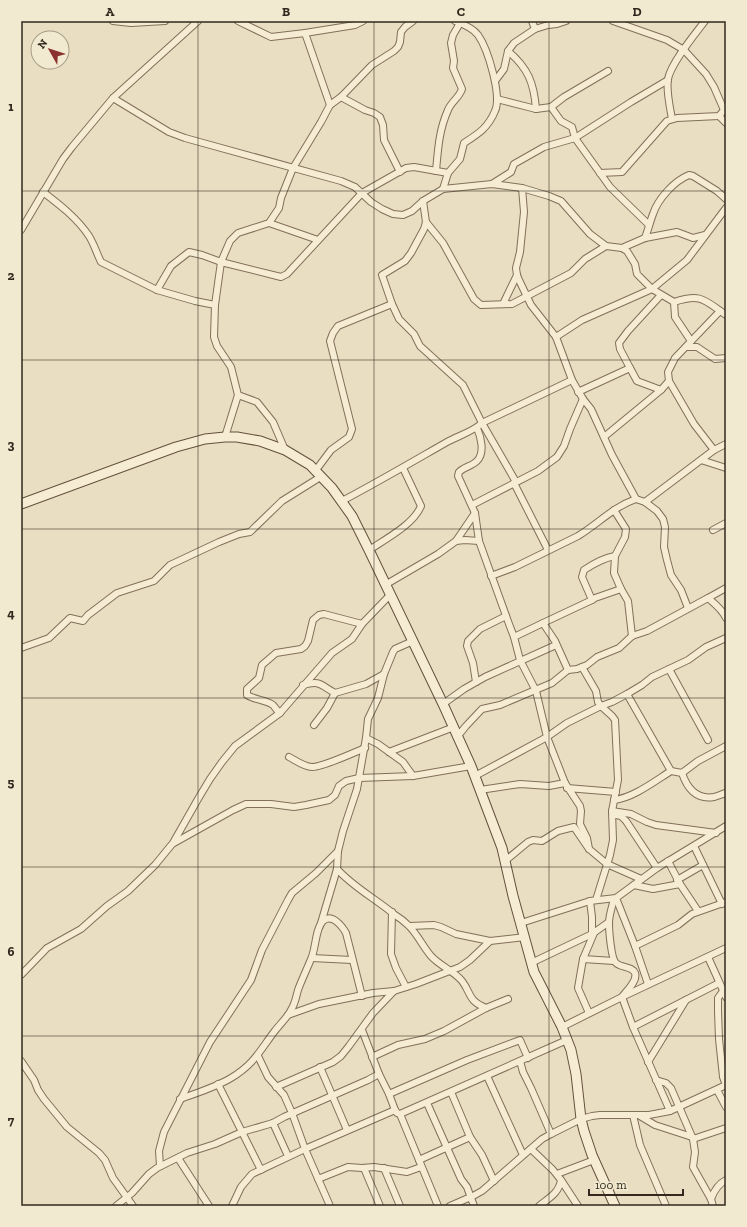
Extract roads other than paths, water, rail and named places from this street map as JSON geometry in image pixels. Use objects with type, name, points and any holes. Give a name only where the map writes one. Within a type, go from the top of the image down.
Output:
[{"type":"main road","points":[[21,504],[176,447],[205,439],[237,437],[260,441],[284,450],[299,458],[319,473],[352,516],[454,727],[471,766],[502,848],[531,963],[562,1027],[571,1050],[576,1074],[581,1119],[587,1142],[614,1206]]},
{"type":"street","points":[[113,21],[131,23],[165,21]]},
{"type":"street","points":[[21,230],[63,159],[113,98],[198,21]]},
{"type":"street","points":[[238,21],[271,37],[355,25],[363,21]]},
{"type":"street","points":[[269,223],[279,208],[293,168],[330,105],[341,97],[372,65],[398,47],[401,32],[413,21]]},
{"type":"street","points":[[532,21],[535,29]]},
{"type":"street","points":[[495,81],[504,69],[508,51],[514,43],[535,29],[566,21]]},
{"type":"street","points":[[600,173],[622,172],[659,129],[672,119],[719,116],[725,109],[706,74],[684,50],[667,40],[613,21]]},
{"type":"street","points":[[672,119],[668,80],[669,74],[705,21]]},
{"type":"street","points":[[436,171],[440,133],[449,108],[462,89],[452,68],[454,61],[451,43],[458,22],[477,34],[487,53],[495,81],[498,99],[496,111],[483,131],[464,143],[460,159],[448,174],[443,189]]},
{"type":"street","points":[[304,33],[330,105]]},
{"type":"street","points":[[508,51],[519,60],[530,80],[535,93],[536,109]]},
{"type":"street","points":[[498,99],[536,109],[551,107],[564,97],[608,71]]},
{"type":"street","points":[[492,184],[511,172],[514,164],[544,147],[575,138],[668,80]]},
{"type":"street","points":[[341,97],[380,117],[383,125],[384,140],[400,172]]},
{"type":"street","points":[[113,98],[169,132],[185,138],[341,181],[355,187],[371,202],[393,214],[403,215],[412,211],[423,201],[443,189],[492,184],[522,188],[561,201],[590,234],[606,246],[622,248],[645,238],[677,232],[693,238],[705,235]]},
{"type":"street","points":[[551,107],[561,121],[572,127],[575,138],[610,187],[649,225]]},
{"type":"street","points":[[719,116],[726,123]]},
{"type":"street","points":[[157,290],[171,266],[189,252],[221,262],[281,277],[287,274],[362,193],[406,168],[414,167],[448,174]]},
{"type":"street","points":[[645,238],[653,212],[665,194],[681,178],[688,175],[693,176],[717,191],[726,199]]},
{"type":"street","points":[[503,304],[516,275],[520,252],[524,212],[522,188]]},
{"type":"street","points":[[43,192],[80,224],[90,237],[101,262],[157,290],[215,305]]},
{"type":"street","points":[[423,201],[426,222],[424,229],[411,253],[405,262],[382,275],[392,304],[399,319],[414,334],[420,346],[463,385],[480,425],[515,482],[548,550]]},
{"type":"street","points":[[556,336],[582,320],[652,288],[687,260],[726,208]]},
{"type":"street","points":[[426,222],[443,243],[474,299],[480,305],[512,304],[571,273],[586,259],[606,246]]},
{"type":"street","points":[[225,437],[238,395],[232,367],[217,346],[214,337],[215,305],[221,262],[230,241],[238,233],[269,223],[318,240]]},
{"type":"street","points":[[622,248],[629,254],[635,264],[637,274],[661,295],[674,302],[692,297],[699,298],[726,315]]},
{"type":"street","points":[[516,275],[531,305],[556,336],[572,380],[582,399],[591,410],[612,455],[636,499]]},
{"type":"street","points":[[661,295],[619,343],[620,349],[637,381],[661,390]]},
{"type":"street","points":[[674,302],[676,317],[691,341]]},
{"type":"street","points":[[21,648],[49,638],[70,618],[83,622],[88,615],[117,593],[154,581],[170,565],[219,542],[239,534],[250,532],[282,501],[319,473],[331,450],[349,437],[352,429],[330,341],[333,333],[338,326],[392,304]]},
{"type":"street","points":[[714,450],[694,424],[669,381],[668,372],[675,358],[720,311]]},
{"type":"street","points":[[686,347],[697,347],[715,359],[726,358]]},
{"type":"street","points":[[578,392],[630,368]]},
{"type":"street","points":[[342,501],[403,468],[459,435],[572,380]]},
{"type":"street","points":[[604,437],[661,390],[669,381]]},
{"type":"street","points":[[238,395],[257,402],[272,422],[284,450]]},
{"type":"street","points":[[472,505],[538,471],[557,457],[564,446],[582,399]]},
{"type":"street","points":[[480,425],[481,455],[477,461],[459,472],[458,476],[472,505],[480,541],[491,576],[514,636],[520,660],[536,690],[548,737],[566,786],[581,809],[580,824],[587,838],[589,849]]},
{"type":"street","points":[[645,502],[714,450],[726,444]]},
{"type":"street","points":[[701,460],[726,468]]},
{"type":"street","points":[[369,550],[394,534],[418,512],[421,506],[403,468]]},
{"type":"street","points":[[491,576],[515,567],[586,532],[614,510],[625,503],[636,499],[645,502],[657,511],[663,519],[665,531],[664,547],[671,575],[681,590],[688,608]]},
{"type":"street","points":[[614,510],[626,529],[625,537],[615,556],[614,573],[628,601],[632,636]]},
{"type":"street","points":[[385,585],[438,554],[456,541],[475,514]]},
{"type":"street","points":[[713,530],[726,523]]},
{"type":"street","points":[[456,541],[480,541]]},
{"type":"street","points":[[592,600],[582,577],[584,570],[608,557],[615,556]]},
{"type":"street","points":[[458,736],[482,709],[500,705],[552,683],[568,670],[582,667],[597,657],[619,648],[632,636],[647,631],[726,588]]},
{"type":"street","points":[[514,636],[595,598],[621,589]]},
{"type":"street","points":[[21,975],[47,948],[81,929],[107,906],[128,891],[155,865],[173,843],[222,762],[235,746],[280,713],[332,653],[352,639],[362,624],[390,595]]},
{"type":"street","points":[[708,598],[717,605],[726,618]]},
{"type":"street","points":[[280,713],[272,705],[247,695],[247,689],[259,678],[262,665],[276,653],[301,649],[305,646],[308,641],[313,620],[319,615],[324,614],[362,624]]},
{"type":"street","points":[[476,682],[473,663],[467,646],[468,641],[480,629],[506,616]]},
{"type":"street","points":[[543,623],[568,670]]},
{"type":"street","points":[[475,776],[548,737],[567,723],[627,694],[652,677],[688,660],[706,647],[726,638]]},
{"type":"street","points":[[180,1099],[230,1079],[250,1065],[288,1015],[295,1002],[307,967],[312,958],[319,928],[337,869],[338,851],[342,831],[357,789],[368,719],[378,698],[384,674],[395,649],[413,641]]},
{"type":"street","points":[[443,704],[476,682],[520,660],[556,645]]},
{"type":"street","points":[[582,667],[596,690],[598,702],[615,720],[618,780],[612,813],[613,840],[596,900]]},
{"type":"street","points":[[669,669],[708,740]]},
{"type":"street","points":[[314,725],[327,708],[335,693],[366,684],[384,674]]},
{"type":"street","points":[[303,685],[315,682],[323,685],[335,693]]},
{"type":"street","points":[[627,694],[671,771]]},
{"type":"street","points":[[389,752],[454,727]]},
{"type":"street","points":[[366,738],[403,762],[413,776]]},
{"type":"street","points":[[614,800],[621,799],[636,792],[671,771],[682,773],[698,761],[726,746]]},
{"type":"street","points":[[289,757],[311,767],[326,763],[364,748]]},
{"type":"street","points":[[173,843],[246,804],[270,804],[294,807],[329,800],[335,795],[341,783],[359,778],[413,776],[471,766]]},
{"type":"street","points":[[682,773],[689,788],[700,796],[714,797],[726,793]]},
{"type":"street","points":[[480,790],[520,784],[566,786],[616,792]]},
{"type":"street","points":[[612,813],[632,814],[656,825],[716,832]]},
{"type":"street","points":[[612,813],[621,816],[626,821],[657,868]]},
{"type":"street","points":[[505,861],[528,842],[533,840],[542,842],[558,831],[574,826],[589,849],[607,864],[641,879]]},
{"type":"street","points":[[521,923],[590,901],[615,898],[657,868],[726,826]]},
{"type":"street","points":[[635,946],[678,925],[698,911],[724,903],[703,866],[694,846]]},
{"type":"street","points":[[160,1166],[160,1142],[180,1099],[210,1042],[251,980],[262,950],[288,900],[292,893],[338,851]]},
{"type":"street","points":[[668,861],[679,882],[698,911]]},
{"type":"street","points":[[634,885],[653,889],[679,882],[703,866]]},
{"type":"street","points":[[337,869],[350,882],[410,926],[432,957],[448,971],[456,975],[463,982],[471,998],[479,1005],[486,1008]]},
{"type":"street","points":[[615,898],[609,922],[614,961],[618,965],[632,970],[635,975],[633,982],[622,997]]},
{"type":"street","points":[[615,898],[635,946],[648,984]]},
{"type":"street","points":[[589,1013],[578,988],[583,959],[593,934],[590,901]]},
{"type":"street","points":[[392,912],[391,954],[396,968],[406,987]]},
{"type":"street","points":[[321,923],[328,918],[332,919],[343,927],[346,933],[362,996]]},
{"type":"street","points":[[531,963],[593,934],[609,922]]},
{"type":"street","points":[[410,926],[434,925],[456,934],[490,941],[525,937]]},
{"type":"street","points":[[288,1015],[319,1004],[394,991],[406,987],[460,967],[470,960],[490,941]]},
{"type":"street","points":[[562,1027],[648,984],[726,948]]},
{"type":"street","points":[[450,1206],[470,1198],[482,1191],[550,1134],[581,1119],[600,1115],[649,1115],[670,1111],[726,1085],[723,1077],[718,1011],[718,998],[725,994],[708,957]]},
{"type":"street","points":[[312,958],[352,960]]},
{"type":"street","points":[[583,959],[614,961]]},
{"type":"street","points":[[633,1027],[719,983]]},
{"type":"street","points":[[276,1087],[333,1062],[341,1056],[362,1030],[373,1013],[394,991]]},
{"type":"street","points":[[622,997],[633,1027],[670,1111]]},
{"type":"street","points":[[372,1057],[398,1045],[425,1039],[444,1031],[486,1008],[508,999]]},
{"type":"street","points":[[648,1062],[687,999]]},
{"type":"street","points":[[362,1030],[379,1074],[390,1094],[438,1206]]},
{"type":"street","points":[[390,1094],[467,1060],[520,1040],[528,1058]]},
{"type":"street","points":[[232,1206],[241,1187],[252,1174],[288,1156],[346,1130],[426,1103],[567,1040]]},
{"type":"street","points":[[258,1056],[268,1077],[284,1095],[305,1149],[330,1206]]},
{"type":"street","points":[[21,1061],[34,1080],[44,1099],[67,1127],[99,1153],[113,1178],[133,1206]]},
{"type":"street","points":[[520,1061],[523,1072],[550,1134]]},
{"type":"street","points":[[320,1067],[346,1130]]},
{"type":"street","points":[[116,1206],[149,1174],[160,1166],[187,1153],[215,1144],[242,1132],[273,1123],[379,1074]]},
{"type":"street","points":[[487,1076],[524,1155]]},
{"type":"street","points":[[656,1080],[668,1085],[671,1088],[693,1138],[695,1152],[693,1167],[711,1199],[713,1206]]},
{"type":"street","points":[[218,1084],[261,1170]]},
{"type":"street","points":[[717,1090],[726,1107]]},
{"type":"street","points":[[451,1092],[470,1137],[482,1155],[494,1181]]},
{"type":"street","points":[[426,1103],[461,1179],[467,1187],[474,1206]]},
{"type":"street","points":[[637,1115],[655,1125],[693,1138],[726,1128]]},
{"type":"street","points":[[637,1115],[640,1145],[666,1206]]},
{"type":"street","points":[[273,1123],[288,1156]]},
{"type":"street","points":[[419,1160],[470,1137]]},
{"type":"street","points":[[531,1149],[559,1177],[578,1206]]},
{"type":"street","points":[[178,1158],[209,1206]]},
{"type":"street","points":[[559,1177],[594,1160]]},
{"type":"street","points":[[318,1179],[348,1167],[374,1167],[407,1172],[422,1167]]},
{"type":"street","points":[[364,1168],[380,1206]]},
{"type":"street","points":[[384,1168],[400,1206]]},
{"type":"street","points":[[539,1206],[556,1193],[559,1188],[559,1177]]},
{"type":"street","points":[[711,1199],[717,1187],[726,1180]]}]
